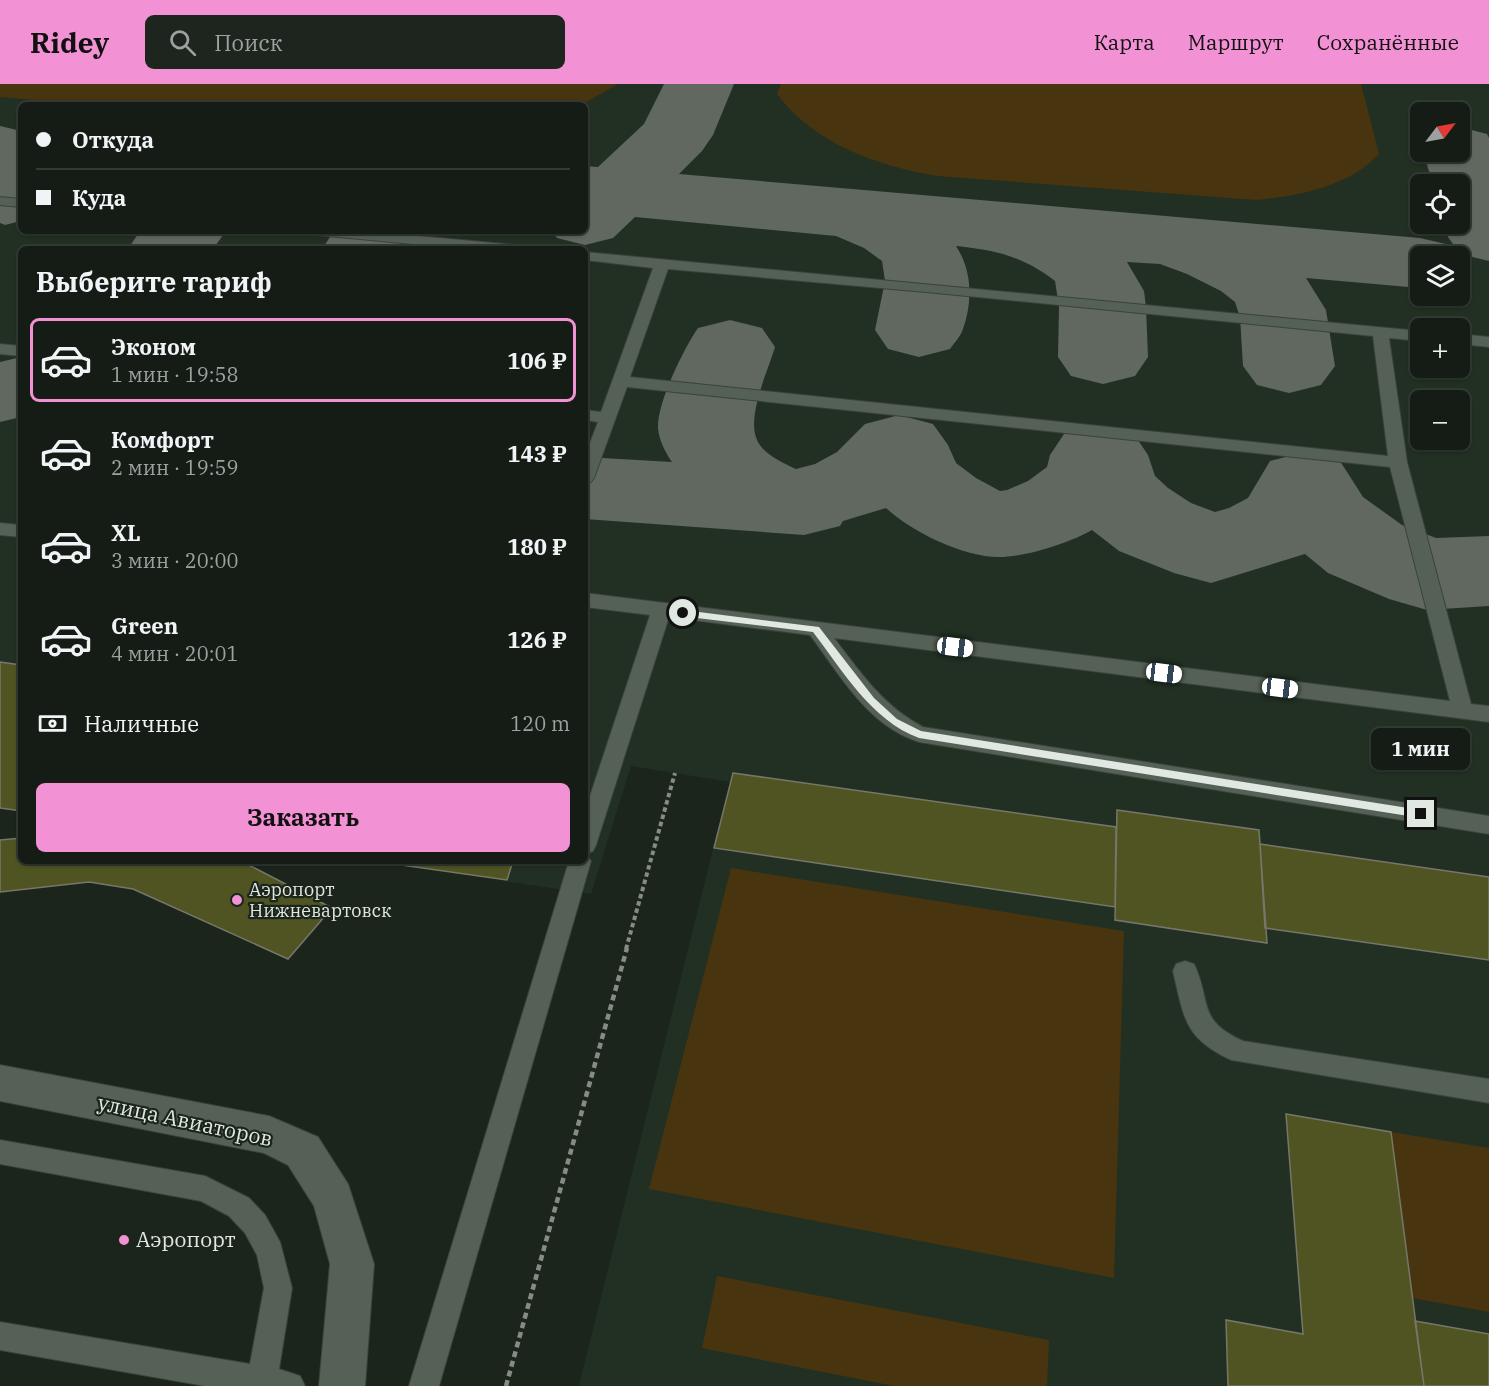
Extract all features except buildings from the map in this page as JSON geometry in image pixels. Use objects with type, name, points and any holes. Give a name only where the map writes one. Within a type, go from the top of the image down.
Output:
[{"type":"main road","name":"улица Авиаторов","points":[[0,1083],[269,1135],[303,1151],[333,1198],[351,1264],[342,1386]]},
{"type":"lane","points":[[0,201],[18,202]]},
{"type":"lane","points":[[349,234],[481,246]]},
{"type":"lane","points":[[588,256],[1410,335]]},
{"type":"lane","points":[[588,470],[609,418],[662,264]]},
{"type":"lane","points":[[1380,332],[1398,462],[1462,710]]},
{"type":"lane","points":[[1470,340],[1489,342]]},
{"type":"lane","points":[[0,349],[18,351]]},
{"type":"lane","points":[[620,381],[1398,462]]},
{"type":"lane","points":[[588,415],[609,418]]},
{"type":"lane","points":[[0,529],[18,531]]},
{"type":"lane","points":[[588,600],[1489,714]]},
{"type":"lane","points":[[588,836],[661,611]]},
{"type":"lane","points":[[816,629],[871,701],[894,721],[919,734],[1489,825]]},
{"type":"lane","points":[[424,1386],[579,864]]},
{"type":"lane","points":[[1185,971],[1198,1025],[1219,1043],[1240,1052],[1489,1090]]},
{"type":"lane","points":[[0,1152],[205,1189],[239,1207],[255,1224],[270,1251],[278,1288],[271,1384],[0,1336]]},
{"type":"path","points":[[506,1386],[675,773]]},
{"type":"shaded area","name":"Аэропорт Нижневартовск","points":[[0,84],[1489,84],[1489,1386],[579,1386],[730,782],[631,766],[591,894],[393,864],[588,864],[588,246],[18,246],[18,811],[0,808]]},
{"type":"shaded area","points":[[0,84],[618,84],[586,102],[59,102],[0,97]]},
{"type":"shaded area","points":[[781,84],[1361,84],[1379,154],[1353,175],[1322,188],[1289,196],[1256,200],[937,176],[870,159],[828,139],[792,111],[777,94]]},
{"type":"shaded area","points":[[731,868],[1124,931],[1114,1278],[649,1189]]},
{"type":"shaded area","points":[[1391,1132],[1489,1148],[1489,1312],[1412,1298]]},
{"type":"shaded area","points":[[717,1276],[1049,1340],[1047,1386],[894,1386],[702,1348]]},
{"type":"taxiway","points":[[616,192],[676,135],[699,84]]},
{"type":"taxiway","points":[[0,148],[12,161],[16,173],[13,186],[5,201],[18,193]]},
{"type":"taxiway","points":[[1464,162],[1489,237]]},
{"type":"taxiway","points":[[588,189],[616,192]]},
{"type":"taxiway","points":[[588,218],[616,192]]},
{"type":"taxiway","points":[[616,192],[839,211]]},
{"type":"taxiway","points":[[839,211],[994,225]]},
{"type":"taxiway","points":[[839,211],[893,230],[916,248],[927,274],[926,295],[919,330]]},
{"type":"taxiway","points":[[994,225],[1410,262]]},
{"type":"taxiway","points":[[994,225],[1024,233],[1057,246],[1085,264],[1095,276],[1102,299],[1103,357]]},
{"type":"taxiway","points":[[172,246],[182,234]]},
{"type":"taxiway","points":[[365,246],[373,234]]},
{"type":"taxiway","points":[[1167,241],[1216,256],[1234,264],[1265,284],[1276,296],[1282,310],[1289,366]]},
{"type":"taxiway","points":[[730,347],[709,410],[707,434],[718,458],[729,471],[748,484],[777,498],[798,501],[851,486],[872,474],[899,445],[911,474],[929,493],[976,519],[997,524],[1009,523],[1050,511],[1075,495],[1092,477],[1099,455],[1106,477],[1117,496],[1132,511],[1155,527],[1211,549],[1266,532],[1284,521],[1298,504],[1305,483],[1316,506],[1327,520],[1365,549],[1427,574],[1489,571]]},
{"type":"taxiway","points":[[0,394],[18,386]]},
{"type":"taxiway","points":[[588,488],[804,503]]},
{"type":"place","name":"Аэропорт Нижневартовск","points":[[237,900]]},
{"type":"place","name":"Аэропорт","points":[[124,1240]]},
{"type":"route","points":[[683,613],[816,629],[871,701],[894,721],[919,734],[1421,814]]}]
